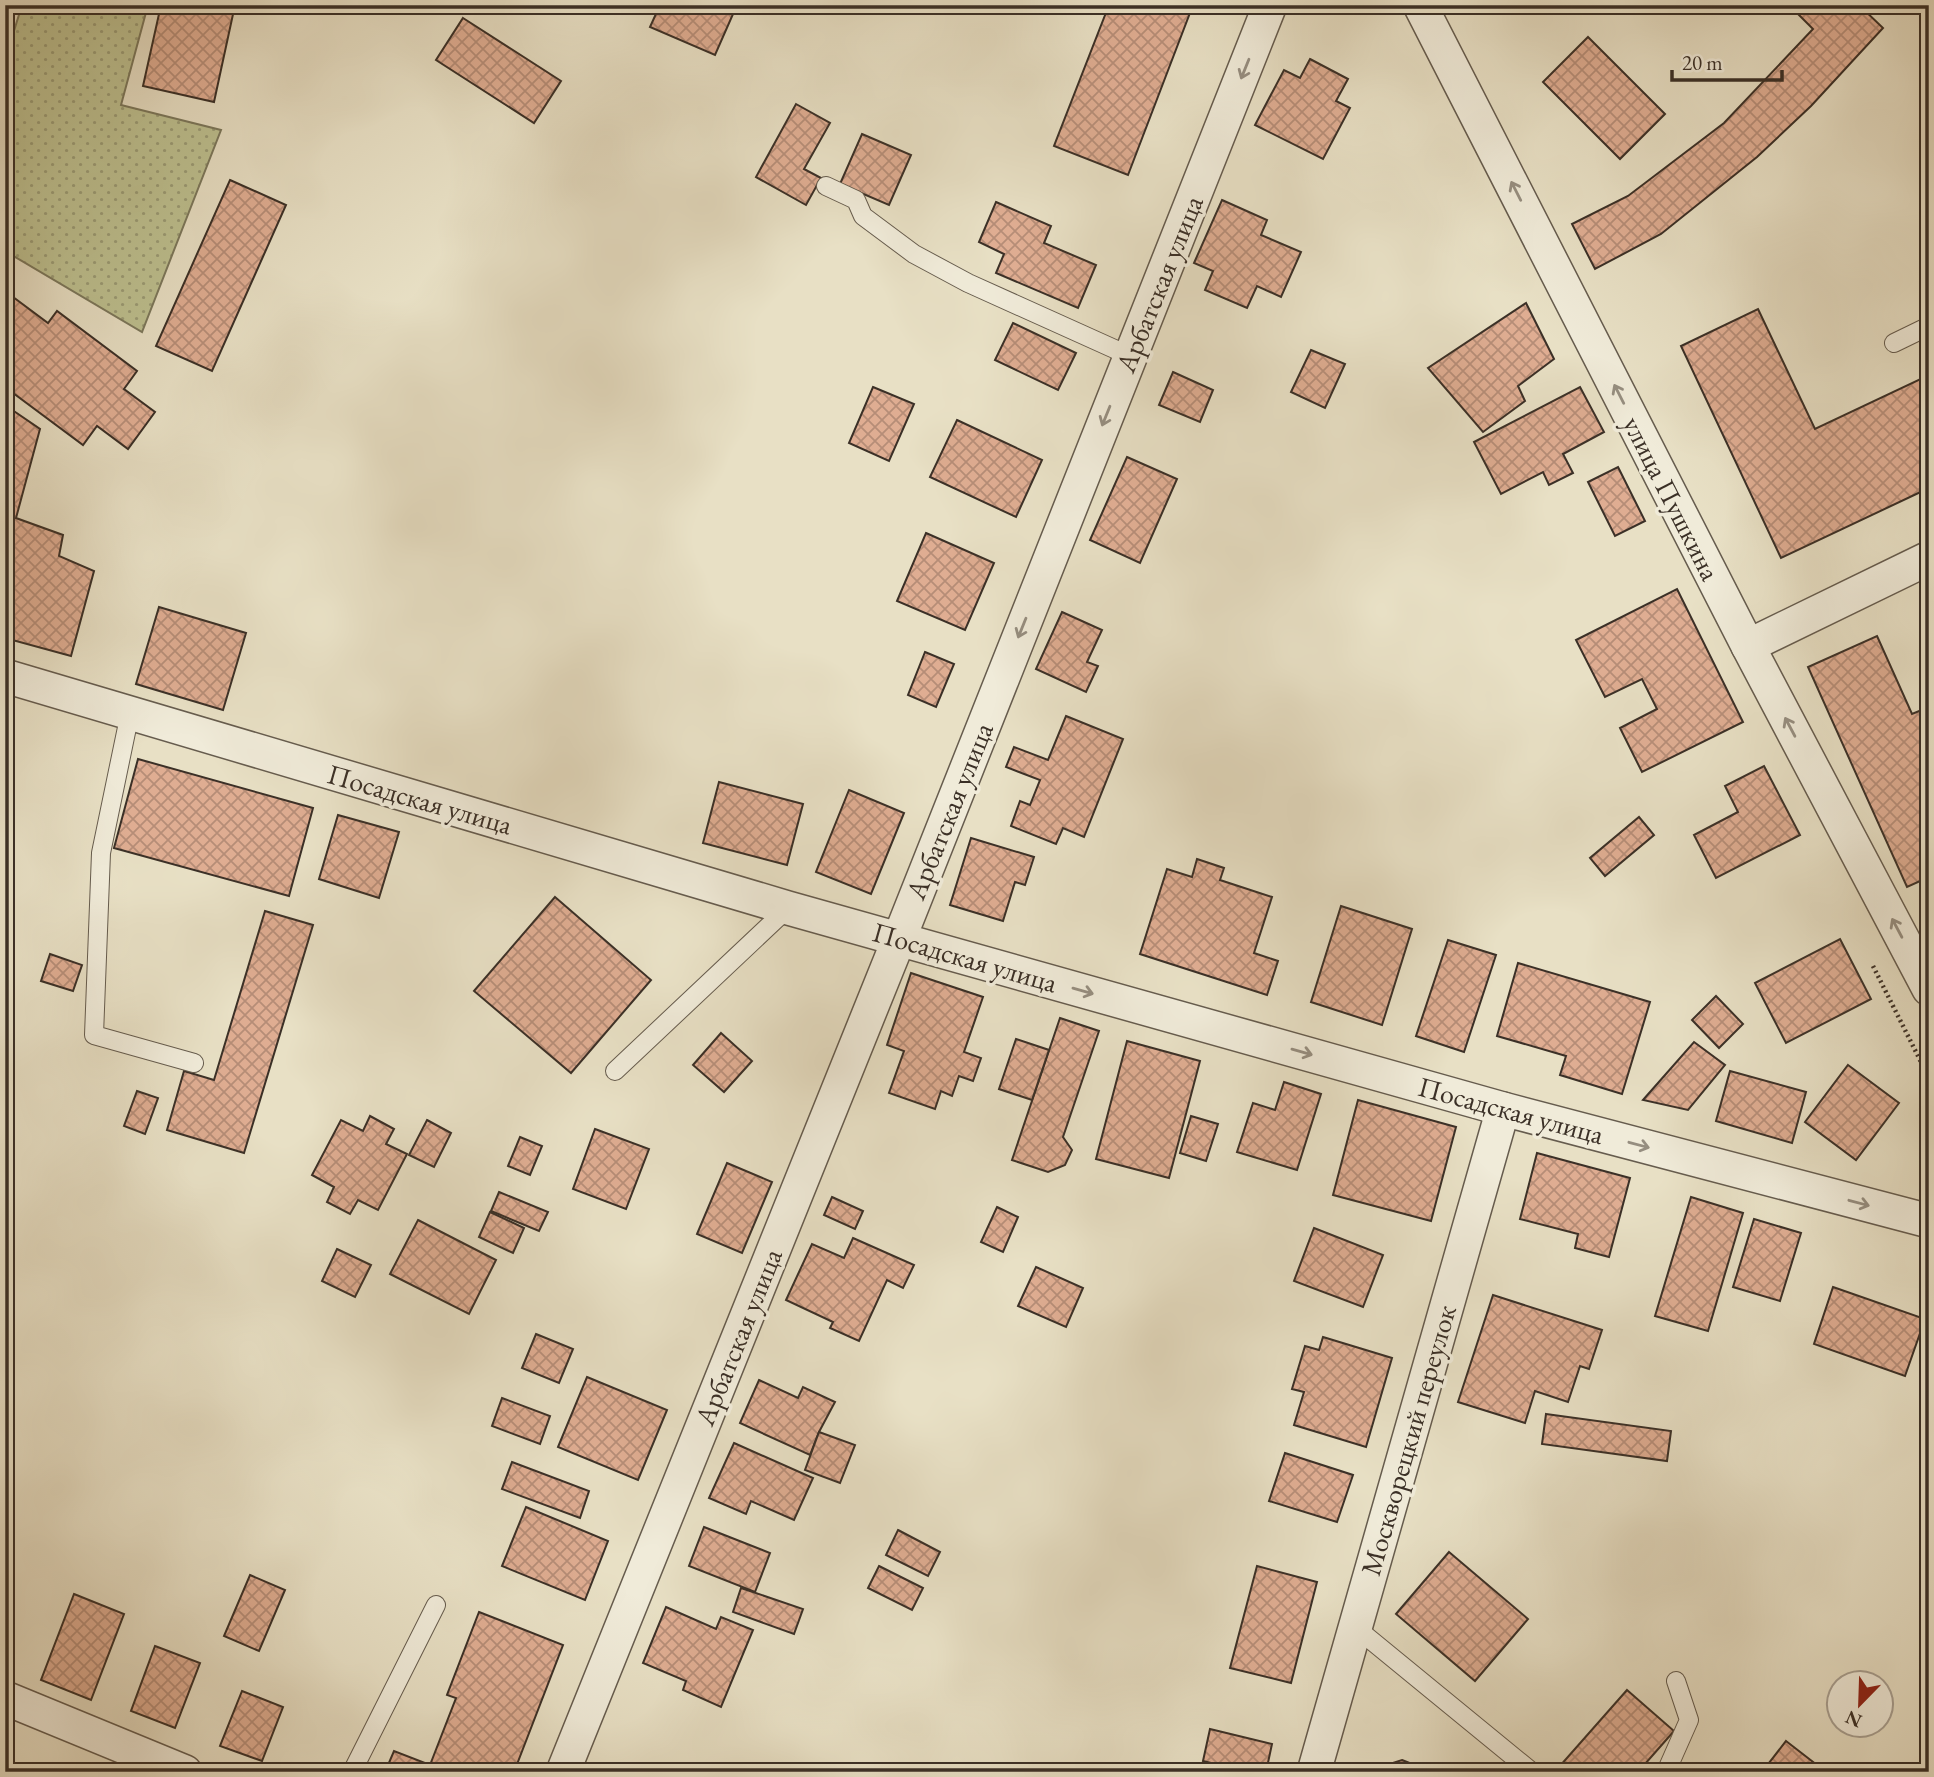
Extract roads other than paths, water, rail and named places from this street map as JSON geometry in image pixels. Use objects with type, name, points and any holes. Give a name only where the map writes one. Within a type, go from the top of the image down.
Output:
[{"type":"street","name":"Арбатская улица","points":[[563,1772],[899,939],[1270,5]]},
{"type":"street","name":"улица Пушкина","points":[[1420,5],[1748,646],[1929,989]]},
{"type":"street","points":[[1748,646],[1929,558]]},
{"type":"street","name":"Посадская улица","points":[[5,676],[788,908],[1503,1109],[1929,1221]]},
{"type":"street","name":"Москворецкий переулок","points":[[1314,1772],[1503,1109]]},
{"type":"street","points":[[5,1698],[185,1772]]},
{"type":"lane","points":[[826,186],[856,200],[863,216],[914,254],[968,283],[1130,356]]},
{"type":"lane","points":[[1894,343],[1929,326]]},
{"type":"lane","points":[[130,713],[101,853],[94,1035],[194,1063]]},
{"type":"lane","points":[[615,1071],[788,908]]},
{"type":"lane","points":[[352,1772],[436,1605]]},
{"type":"lane","points":[[1355,1627],[1532,1772]]},
{"type":"lane","points":[[1666,1772],[1689,1720],[1676,1681]]}]
